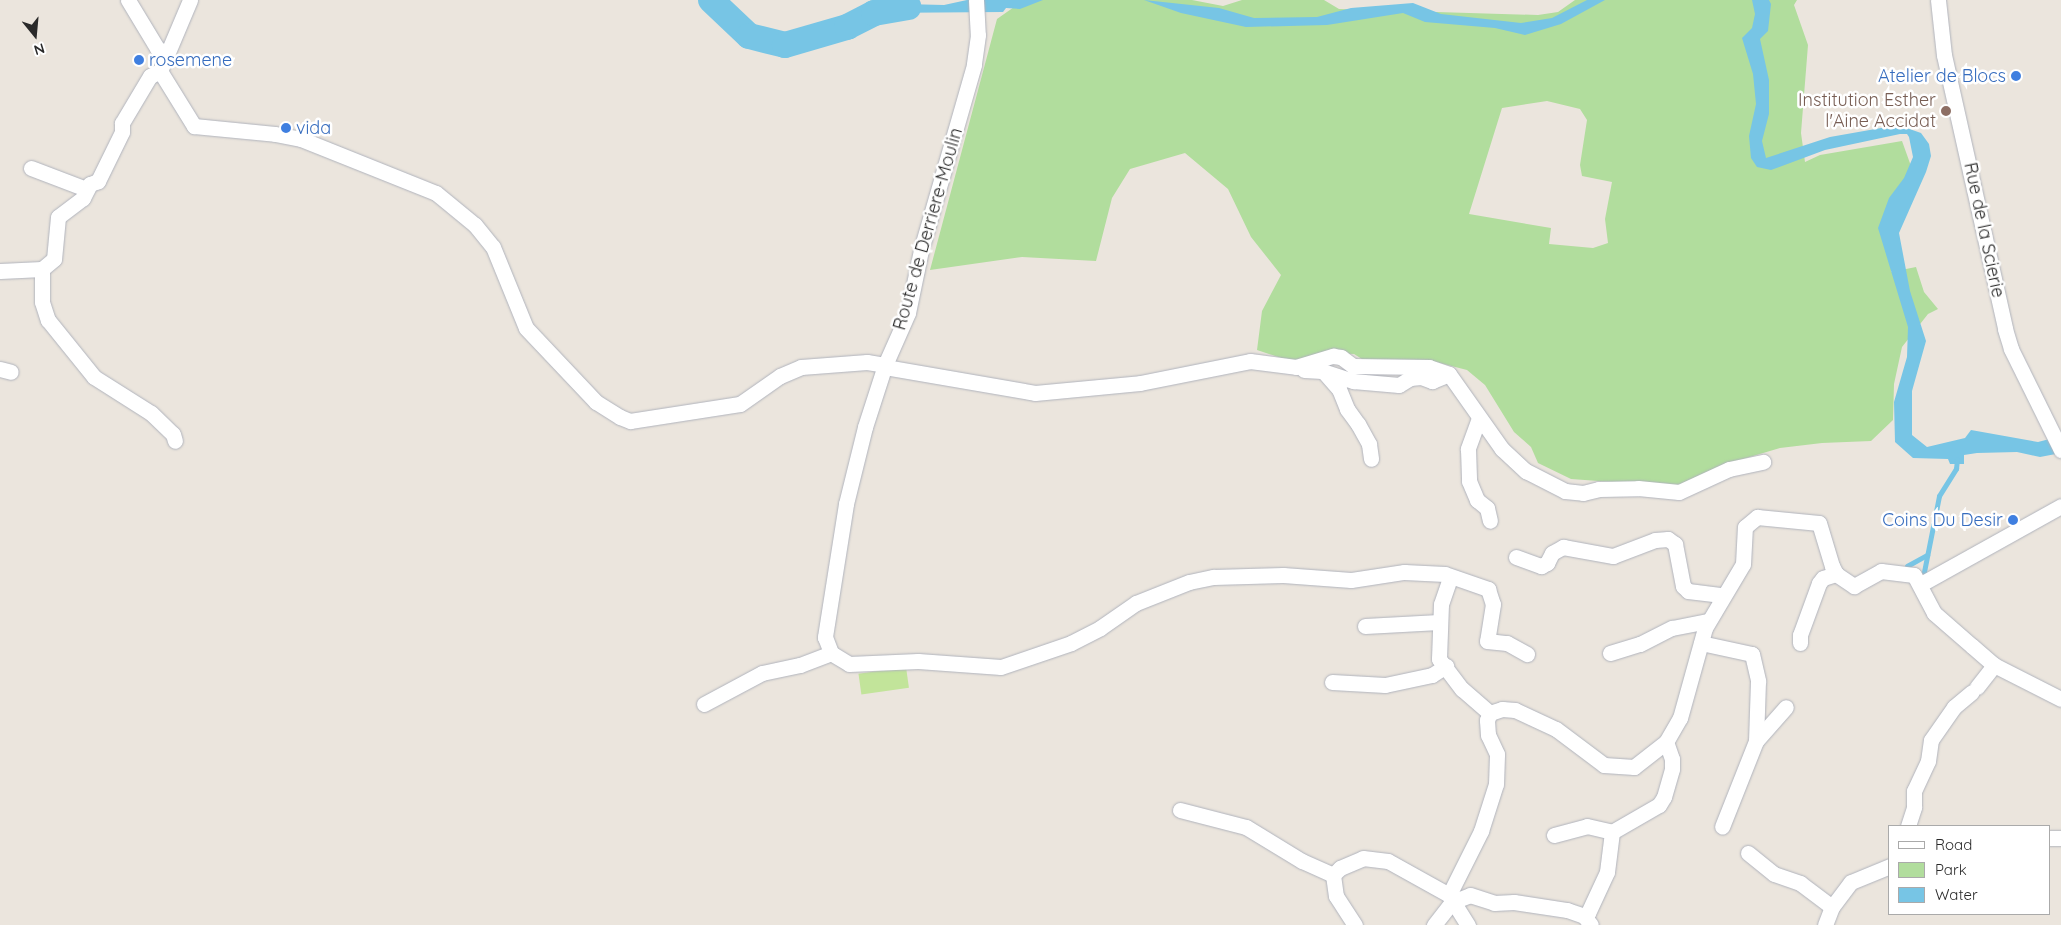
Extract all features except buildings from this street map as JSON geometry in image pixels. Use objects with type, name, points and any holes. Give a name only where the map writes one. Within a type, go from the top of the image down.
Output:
[{"type":"street","points":[[128,0],[157,48],[165,53]]},
{"type":"street","points":[[190,0],[165,53],[160,71],[194,126],[301,139],[436,193],[475,225],[493,247],[526,328],[596,402],[630,421],[740,404],[780,376],[801,367],[867,362],[1035,393],[1140,384],[1250,361],[1296,367],[1309,372],[1322,371],[1353,381],[1399,384],[1414,377],[1432,381],[1448,374]]},
{"type":"street","name":"Route de Derriere-Moulin","points":[[831,653],[826,637],[846,504],[865,428],[885,366],[908,313],[921,250],[974,65],[978,35],[976,0]]},
{"type":"street","name":"Rue de la Scierie","points":[[1938,0],[1944,55],[2011,349],[2061,450]]},
{"type":"street","points":[[0,271],[42,269],[54,260],[58,217],[83,198],[86,188],[98,181],[122,132],[122,123],[150,76],[160,71]]},
{"type":"street","points":[[31,168],[86,188]]},
{"type":"street","points":[[42,269],[42,302],[47,315],[71,350],[94,377],[151,413],[173,434],[175,441]]},
{"type":"street","points":[[1296,367],[1334,356],[1341,357],[1353,366],[1428,367],[1448,374],[1502,449],[1526,471],[1565,491],[1583,493],[1638,488],[1679,492],[1729,469],[1763,462]]},
{"type":"street","points":[[1322,371],[1340,389],[1346,408],[1369,444],[1371,459]]},
{"type":"street","points":[[1479,418],[1468,449],[1469,481],[1477,500],[1486,508],[1490,521]]},
{"type":"street","points":[[1921,584],[2061,506]]},
{"type":"street","points":[[1434,925],[1451,898],[1481,831],[1496,784],[1497,754],[1488,734],[1487,720],[1490,713],[1502,709],[1516,710],[1556,729],[1564,738],[1612,767],[1634,767],[1666,742],[1680,718],[1690,690],[1708,621],[1722,595],[1743,564],[1745,527],[1756,517],[1819,522],[1836,574],[1854,586],[1889,570],[1914,575],[1921,584],[1934,613],[1994,664],[2061,699]]},
{"type":"street","points":[[1516,557],[1540,566],[1547,562],[1552,553],[1563,547],[1613,556],[1654,540],[1668,539],[1675,544],[1683,586],[1688,591],[1722,595]]},
{"type":"street","points":[[704,704],[762,673],[800,665],[831,653],[849,664],[918,661],[1001,667],[1071,643],[1136,603],[1189,582],[1213,577],[1307,576],[1330,581],[1404,572],[1444,574],[1450,578],[1466,580],[1488,589],[1493,604],[1487,641],[1507,643],[1527,654]]},
{"type":"street","points":[[1800,643],[1800,635],[1819,584],[1824,578],[1836,574]]},
{"type":"street","points":[[1450,578],[1441,604],[1439,659],[1462,689],[1490,713]]},
{"type":"street","points":[[1610,653],[1640,644],[1672,628],[1708,621]]},
{"type":"street","points":[[1364,626],[1439,622]]},
{"type":"street","points":[[1701,643],[1752,654],[1758,681],[1756,741],[1722,827]]},
{"type":"street","points":[[1908,825],[1914,791],[1928,761],[1931,740],[1954,707],[1975,690],[1994,664]]},
{"type":"street","points":[[1332,682],[1385,685],[1409,682],[1432,675],[1446,666]]},
{"type":"street","points":[[1756,741],[1786,707]]},
{"type":"street","points":[[1554,835],[1587,826],[1612,832],[1659,804],[1664,797],[1672,769],[1672,759],[1666,742]]},
{"type":"street","points":[[1180,810],[1246,827],[1302,861],[1333,875]]},
{"type":"street","points":[[1451,898],[1470,896],[1494,903],[1544,906],[1588,922],[1588,913],[1607,872],[1612,832]]},
{"type":"street","points":[[1748,853],[1774,874],[1800,883],[1832,907]]},
{"type":"street","points":[[1333,875],[1353,861],[1372,857],[1437,886],[1451,898],[1468,925]]},
{"type":"street","points":[[1825,925],[1832,907],[1856,877],[1888,868]]},
{"type":"street","points":[[1333,875],[1336,896],[1355,925]]},
{"type":"green space","points":[[1024,0],[1192,0],[1223,6],[1242,0],[1324,0],[1339,9],[1538,15],[1558,12],[1575,0],[1797,0],[1794,5],[1808,45],[1801,133],[1805,162],[1820,155],[1902,141],[1911,166],[1891,272],[1916,267],[1924,292],[1938,309],[1928,314],[1902,347],[1894,384],[1893,420],[1871,441],[1822,443],[1780,448],[1743,459],[1681,487],[1571,479],[1538,463],[1531,447],[1514,432],[1485,385],[1467,370],[1428,360],[1365,361],[1354,354],[1326,353],[1293,362],[1257,350],[1262,311],[1281,275],[1251,237],[1228,189],[1185,153],[1130,169],[1112,198],[1096,261],[1022,257],[930,270],[997,19]],"holes":[[[1547,101],[1580,109],[1587,120],[1580,165],[1582,176],[1612,182],[1605,219],[1608,243],[1593,248],[1549,244],[1551,228],[1469,214],[1502,108]]]},
{"type":"green space","points":[[906,667],[909,688],[861,694],[858,674]]},
{"type":"water","points":[[967,0],[1043,0],[1020,9],[1006,8],[1003,12],[874,13],[878,9],[903,4],[944,5]]},
{"type":"water","points":[[1144,0],[1219,8],[1254,18],[1317,17],[1351,8],[1413,3],[1441,14],[1521,23],[1552,18],[1587,0],[1605,0],[1561,24],[1525,35],[1495,28],[1425,22],[1403,13],[1327,25],[1246,27],[1181,13]]},
{"type":"water","points":[[1752,0],[1769,0],[1771,4],[1768,31],[1760,39],[1769,80],[1769,114],[1762,141],[1766,158],[1830,137],[1898,125],[1921,133],[1929,144],[1931,156],[1926,172],[1899,233],[1910,291],[1926,341],[1912,391],[1912,435],[1927,447],[1965,438],[1971,430],[2038,442],[2061,436],[2061,453],[2040,457],[2017,452],[1977,453],[1964,455],[1964,464],[1950,464],[1948,459],[1913,458],[1895,442],[1894,402],[1907,357],[1908,327],[1878,228],[1889,198],[1904,178],[1913,157],[1909,137],[1907,134],[1900,134],[1825,150],[1771,170],[1757,167],[1751,158],[1749,136],[1756,104],[1753,74],[1742,38],[1752,28],[1755,14]]},
{"type":"waterway","points":[[711,0],[749,36],[785,45],[847,27],[874,13],[908,7]]},
{"type":"waterway","points":[[1924,572],[1939,496],[1956,469],[1957,460]]},
{"type":"waterway","points":[[1907,566],[1927,555]]},
{"type":"place","name":"rosemene","points":[[139,60]]},
{"type":"place","name":"Atelier de Blocs","points":[[2016,76]]},
{"type":"place","name":"Institution Esther l'Aine Accidat","points":[[1946,111]]},
{"type":"place","name":"vida","points":[[286,128]]},
{"type":"place","name":"Coins Du Desir","points":[[2013,520]]}]
